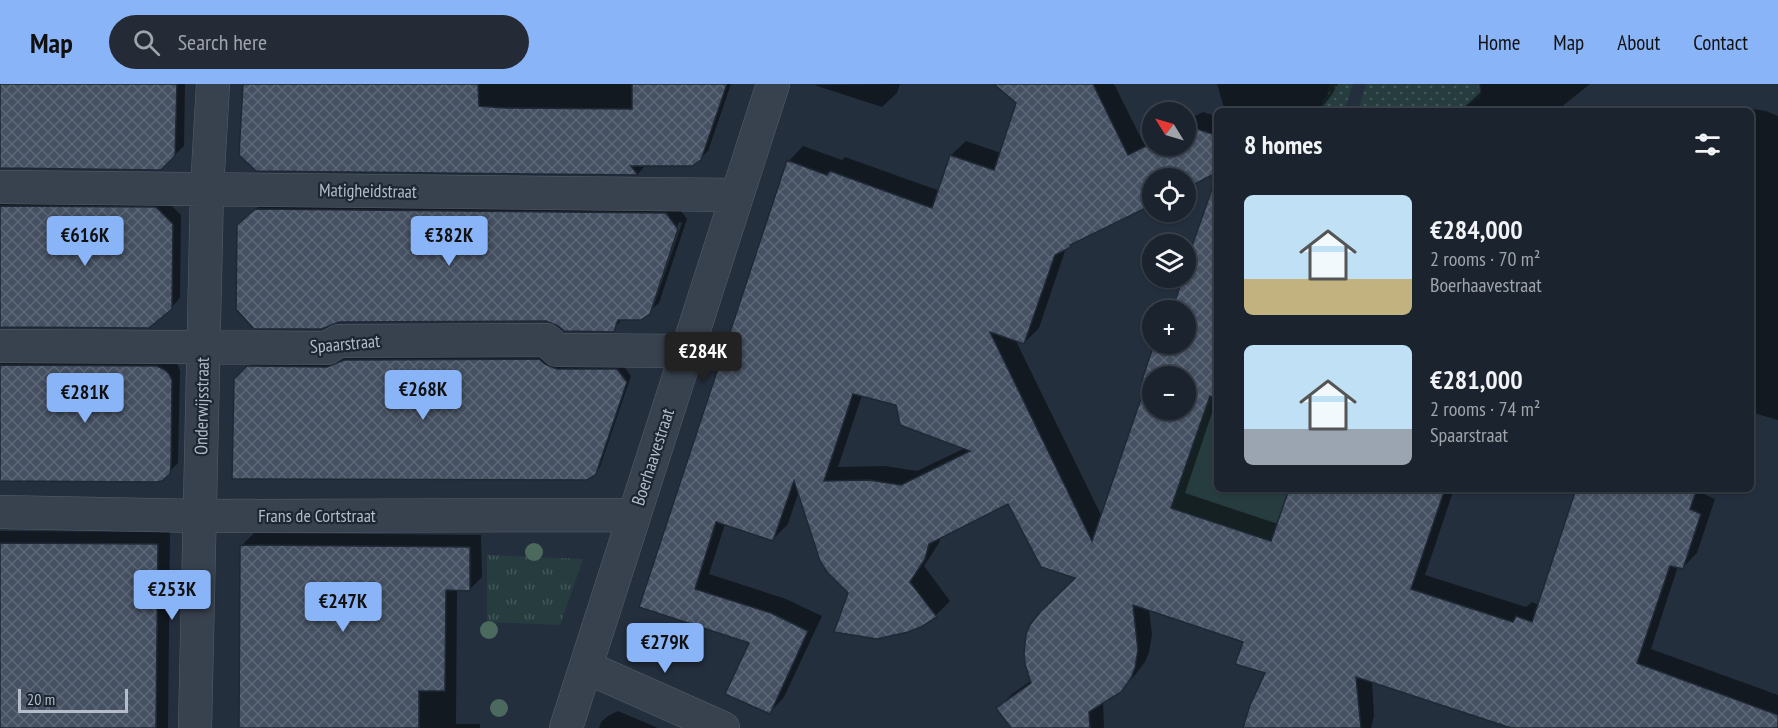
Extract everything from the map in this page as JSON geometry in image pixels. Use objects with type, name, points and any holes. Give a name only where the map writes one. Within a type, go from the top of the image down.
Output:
[{"type":"street","name":"Onderwijsstraat","points":[[195,728],[207,189],[213,84]]},
{"type":"street","name":"Boerhaavestraat","points":[[566,728],[773,84]]},
{"type":"street","name":"Matigheidstraat","points":[[0,187],[737,195]]},
{"type":"street","name":"Spaarstraat","points":[[0,346],[327,348],[339,341],[546,340],[557,350],[687,351]]},
{"type":"street","name":"Frans de Cortstraat","points":[[0,512],[200,516],[634,515]]},
{"type":"street","points":[[586,667],[723,728]]},
{"type":"green space","points":[[1329,84],[1353,84],[1345,108],[1320,108]]},
{"type":"green space","points":[[1366,84],[1478,84],[1481,97],[1463,108],[1359,108]]},
{"type":"green space","points":[[1210,396],[1214,397],[1214,492],[1288,492],[1271,541],[1171,508]]},
{"type":"green space","points":[[487,555],[583,559],[560,625],[487,622]]},
{"type":"building","points":[[0,84],[177,84],[175,156],[161,170],[0,168]]},
{"type":"building","points":[[243,84],[478,84],[479,106],[632,109],[632,84],[727,84],[701,160],[692,166],[631,166],[638,175],[256,171],[239,155]]},
{"type":"building","points":[[994,84],[1093,84],[1128,155],[1142,148],[1142,156],[1196,156],[1196,129],[1214,134],[1214,174],[1196,183],[1196,168],[1142,168],[1142,210],[1070,245],[1071,247],[1055,255],[1024,344],[990,332],[1092,541],[1142,396],[1142,420],[1196,420],[1196,366],[1147,366],[1151,354],[1196,354],[1196,300],[1175,300],[1180,288],[1196,288],[1196,235],[1212,189],[1214,190],[1214,397],[1210,396],[1171,508],[1271,541],[1288,492],[1444,492],[1411,589],[1513,622],[1516,616],[1532,622],[1575,492],[1696,492],[1690,509],[1701,514],[1683,569],[1670,566],[1637,663],[1778,715],[1778,728],[1511,728],[1356,677],[1361,728],[1243,728],[1250,705],[1265,673],[1235,664],[1243,642],[1133,605],[1138,650],[1135,668],[1121,692],[1089,712],[1090,728],[1011,728],[996,708],[1031,683],[1025,664],[1026,634],[1040,612],[1075,578],[1041,567],[1008,504],[929,544],[925,559],[910,582],[937,617],[908,632],[877,639],[834,632],[848,593],[827,572],[820,561],[794,481],[773,541],[716,522],[695,589],[771,613],[808,631],[770,714],[725,694],[749,643],[639,607],[787,160],[827,175],[830,171],[932,208],[950,155],[994,170],[1016,103]],"holes":[[[853,394],[896,405],[900,425],[970,451],[901,485],[869,480],[824,481]]]},
{"type":"building","points":[[0,206],[156,207],[173,224],[172,309],[149,328],[0,327]]},
{"type":"building","points":[[255,209],[666,213],[678,229],[650,314],[641,320],[618,320],[614,332],[564,331],[546,321],[339,322],[322,329],[254,329],[236,309],[237,225]]},
{"type":"building","points":[[539,359],[557,369],[617,369],[627,382],[596,474],[587,480],[232,479],[234,379],[247,366],[327,367],[344,360]]},
{"type":"building","points":[[0,365],[157,366],[165,370],[172,380],[170,474],[162,481],[156,482],[0,481]]},
{"type":"building","points":[[0,543],[158,544],[156,728],[0,728]]},
{"type":"building","points":[[240,545],[470,547],[470,591],[446,590],[445,691],[419,691],[419,728],[239,728]]}]
